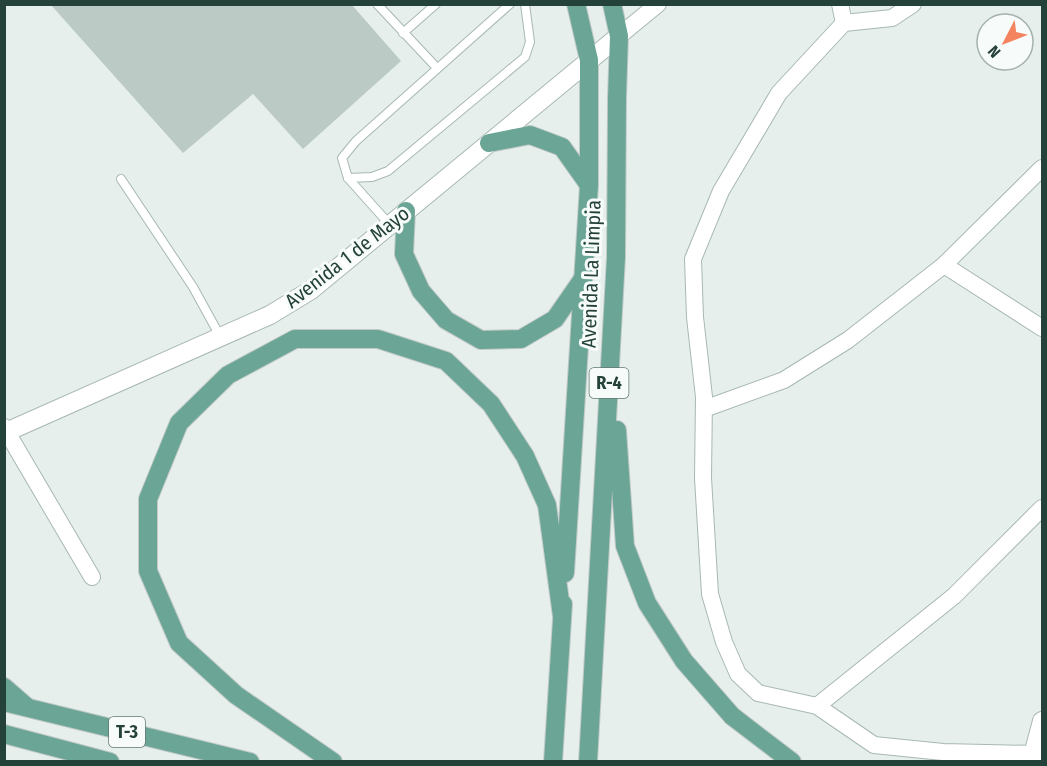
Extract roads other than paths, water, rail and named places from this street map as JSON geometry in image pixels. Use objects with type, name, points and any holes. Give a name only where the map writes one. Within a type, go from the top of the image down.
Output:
[{"type":"main road","name":"Avenida La Limpia","points":[[562,616],[588,185],[589,60],[576,4]]},
{"type":"main road","name":"Avenida La Limpia","points":[[588,762],[616,257],[616,98],[619,36],[612,4]]},
{"type":"main road","points":[[489,143],[530,135],[562,147],[588,185]]},
{"type":"main road","points":[[406,211],[404,254],[421,291],[446,320],[482,340],[521,339],[555,319],[583,279]]},
{"type":"main road","points":[[333,762],[236,695],[179,643],[148,571],[148,499],[152,488],[179,423],[228,375],[295,339],[378,339],[446,361],[491,404],[525,456],[548,505],[562,616]]},
{"type":"main road","points":[[611,351],[625,546],[647,603],[684,661],[732,716],[792,762]]},
{"type":"main road","name":"R-4","points":[[553,762],[562,616]]},
{"type":"main road","points":[[4,687],[28,708]]},
{"type":"main road","name":"T-3","points":[[4,702],[250,762]]},
{"type":"main road","name":"T-3","points":[[4,734],[110,762]]},
{"type":"main road","points":[[50,746],[64,762]]},
{"type":"street","points":[[619,36],[658,4]]},
{"type":"street","points":[[840,4],[844,22]]},
{"type":"street","points":[[913,4],[892,18],[844,22],[779,93],[722,191],[693,259],[695,317],[704,409],[703,478],[710,594],[724,642],[738,674],[758,693],[817,706],[874,745],[1033,758],[1042,721]]},
{"type":"street","name":"Avenida 1 de Mayo","points":[[5,431],[222,338],[270,315],[311,290],[619,36]]},
{"type":"street","points":[[704,409],[784,380],[848,340],[944,265],[1042,168]]},
{"type":"street","points":[[944,265],[1042,328]]},
{"type":"street","points":[[5,431],[92,577]]},
{"type":"street","points":[[817,706],[954,596],[1042,508]]},
{"type":"lane","points":[[377,4],[437,69]]},
{"type":"lane","points":[[403,33],[436,4]]},
{"type":"lane","points":[[390,225],[348,178],[342,158],[356,141],[510,4]]},
{"type":"lane","points":[[348,178],[372,177],[388,171],[525,57],[530,42],[525,4]]},
{"type":"lane","points":[[121,179],[193,287],[222,338]]}]
